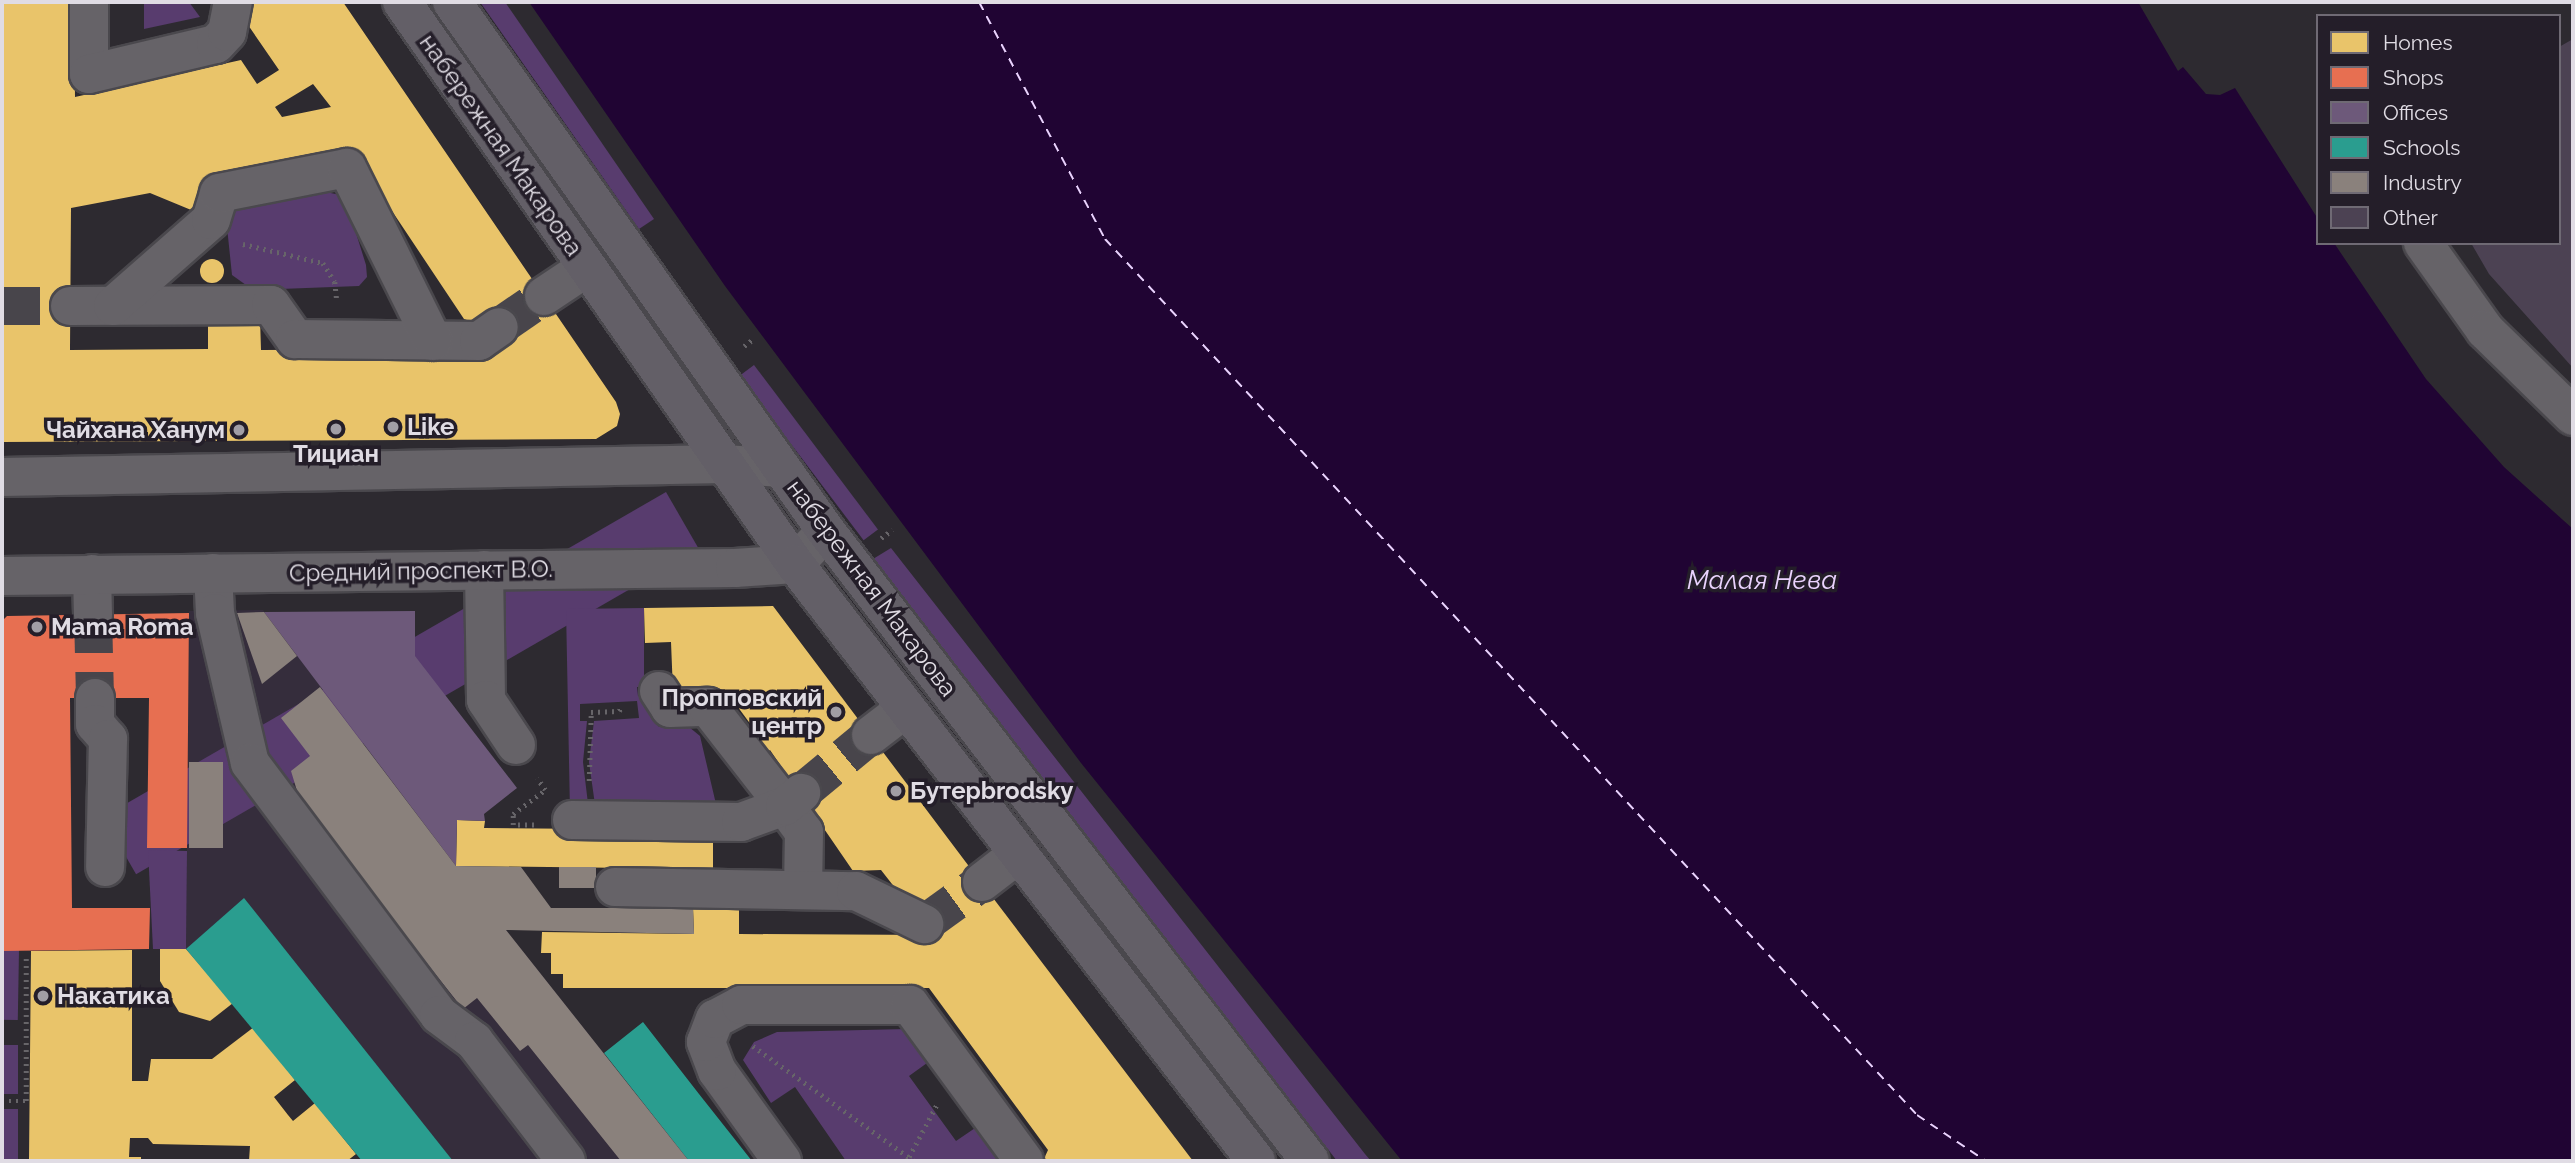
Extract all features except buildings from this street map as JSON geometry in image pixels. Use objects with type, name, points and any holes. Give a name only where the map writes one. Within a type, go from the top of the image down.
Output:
[{"type":"main road","name":"набережная Макарова","points":[[402,2],[794,564],[1256,1161]]},
{"type":"main road","name":"набережная Макарова","points":[[452,2],[826,531],[1310,1161]]},
{"type":"street","points":[[89,2],[89,74],[216,44],[230,24],[233,2]]},
{"type":"street","points":[[113,306],[211,220],[219,193],[347,168],[433,341]]},
{"type":"street","points":[[2424,245],[2485,330],[2573,415]]},
{"type":"street","points":[[544,296],[586,268]]},
{"type":"street","points":[[70,306],[271,305],[295,339],[479,341],[499,327]]},
{"type":"street","points":[[2,477],[725,464],[781,468]]},
{"type":"street","points":[[794,564],[826,531]]},
{"type":"street","name":"Средний проспект В.О.","points":[[2,576],[794,564]]},
{"type":"street","points":[[484,570],[486,700],[516,745]]},
{"type":"street","points":[[213,573],[215,613],[250,763],[439,1015],[474,1041],[566,1161]]},
{"type":"street","points":[[92,574],[93,615]]},
{"type":"street","points":[[659,691],[670,708],[708,707],[793,799],[804,832],[803,890]]},
{"type":"street","points":[[95,698],[95,724],[108,738],[106,867]]},
{"type":"street","points":[[871,736],[905,709]]},
{"type":"street","points":[[583,820],[741,822],[793,799]]},
{"type":"street","points":[[982,882],[1017,855]]},
{"type":"street","points":[[615,887],[856,891],[924,924]]},
{"type":"street","points":[[782,1161],[717,1071],[706,1042],[715,1019],[741,1005],[910,1006],[1024,1161]]},
{"type":"path","points":[[516,745],[545,790],[513,814],[513,825],[558,825],[583,820],[591,712],[619,711],[631,691],[659,691]]},
{"type":"path","points":[[2,1101],[28,1101],[26,957]]},
{"type":"path","points":[[715,1019],[911,1159],[940,1094],[962,1077]]},
{"type":"shaded area","points":[[144,2],[189,2],[200,17],[144,29]]},
{"type":"shaded area","points":[[480,2],[505,2],[654,219],[639,229]]},
{"type":"shaded area","points":[[326,192],[340,195],[347,204],[366,265],[367,277],[359,286],[253,290],[232,275],[227,227],[237,208]]},
{"type":"shaded area","points":[[754,365],[878,530],[864,540],[740,376]]},
{"type":"shaded area","points":[[666,492],[699,549],[136,874],[103,817]]},
{"type":"shaded area","points":[[891,548],[1371,1161],[1337,1161],[873,559]]},
{"type":"shaded area","points":[[644,608],[644,687],[637,687],[638,696],[644,696],[659,727],[689,727],[700,736],[716,804],[596,812],[589,762],[594,721],[639,718],[637,701],[580,704],[580,721],[587,721],[583,762],[589,812],[570,812],[566,609]]},
{"type":"shaded area","points":[[263,610],[506,930],[689,1161],[362,1161],[186,949],[189,611]]},
{"type":"shaded area","points":[[148,850],[187,851],[186,949],[153,949]]},
{"type":"shaded area","points":[[2,950],[19,950],[18,1020],[2,1020]]},
{"type":"shaded area","points":[[907,1029],[934,1058],[909,1076],[956,1141],[981,1124],[1008,1161],[846,1161],[795,1087],[771,1103],[743,1060],[754,1042],[777,1032]]},
{"type":"shaded area","points":[[2,1045],[18,1045],[18,1094],[2,1094]]},
{"type":"shaded area","points":[[2,1109],[18,1109],[18,1161],[2,1161]]},
{"type":"water","name":"Малая Нева","points":[[529,2],[2138,2],[2178,71],[2183,67],[2206,94],[2220,95],[2235,88],[2316,216],[2316,245],[2335,245],[2426,379],[2504,467],[2573,529],[2573,1161],[1402,1161],[1081,763],[725,286]]},
{"type":"ferry route","points":[[979,2],[1105,239],[1917,1115],[1986,1161]]},
{"type":"tunnel","points":[[499,327],[544,296]]},
{"type":"tunnel","points":[[2,306],[70,306]]},
{"type":"tunnel","points":[[93,615],[95,698]]},
{"type":"tunnel","points":[[801,793],[871,735]]},
{"type":"tunnel","points":[[924,924],[982,882]]},
{"type":"place","name":"Like","points":[[393,427]]},
{"type":"place","name":"Тициан","points":[[336,429]]},
{"type":"place","name":"Чайхана Ханум","points":[[239,430]]},
{"type":"place","name":"Mama Roma","points":[[37,627]]},
{"type":"place","name":"Пропповский центр","points":[[836,712]]},
{"type":"place","name":"Бутерbrodsky","points":[[896,791]]},
{"type":"place","name":"Накатика","points":[[43,996]]}]
